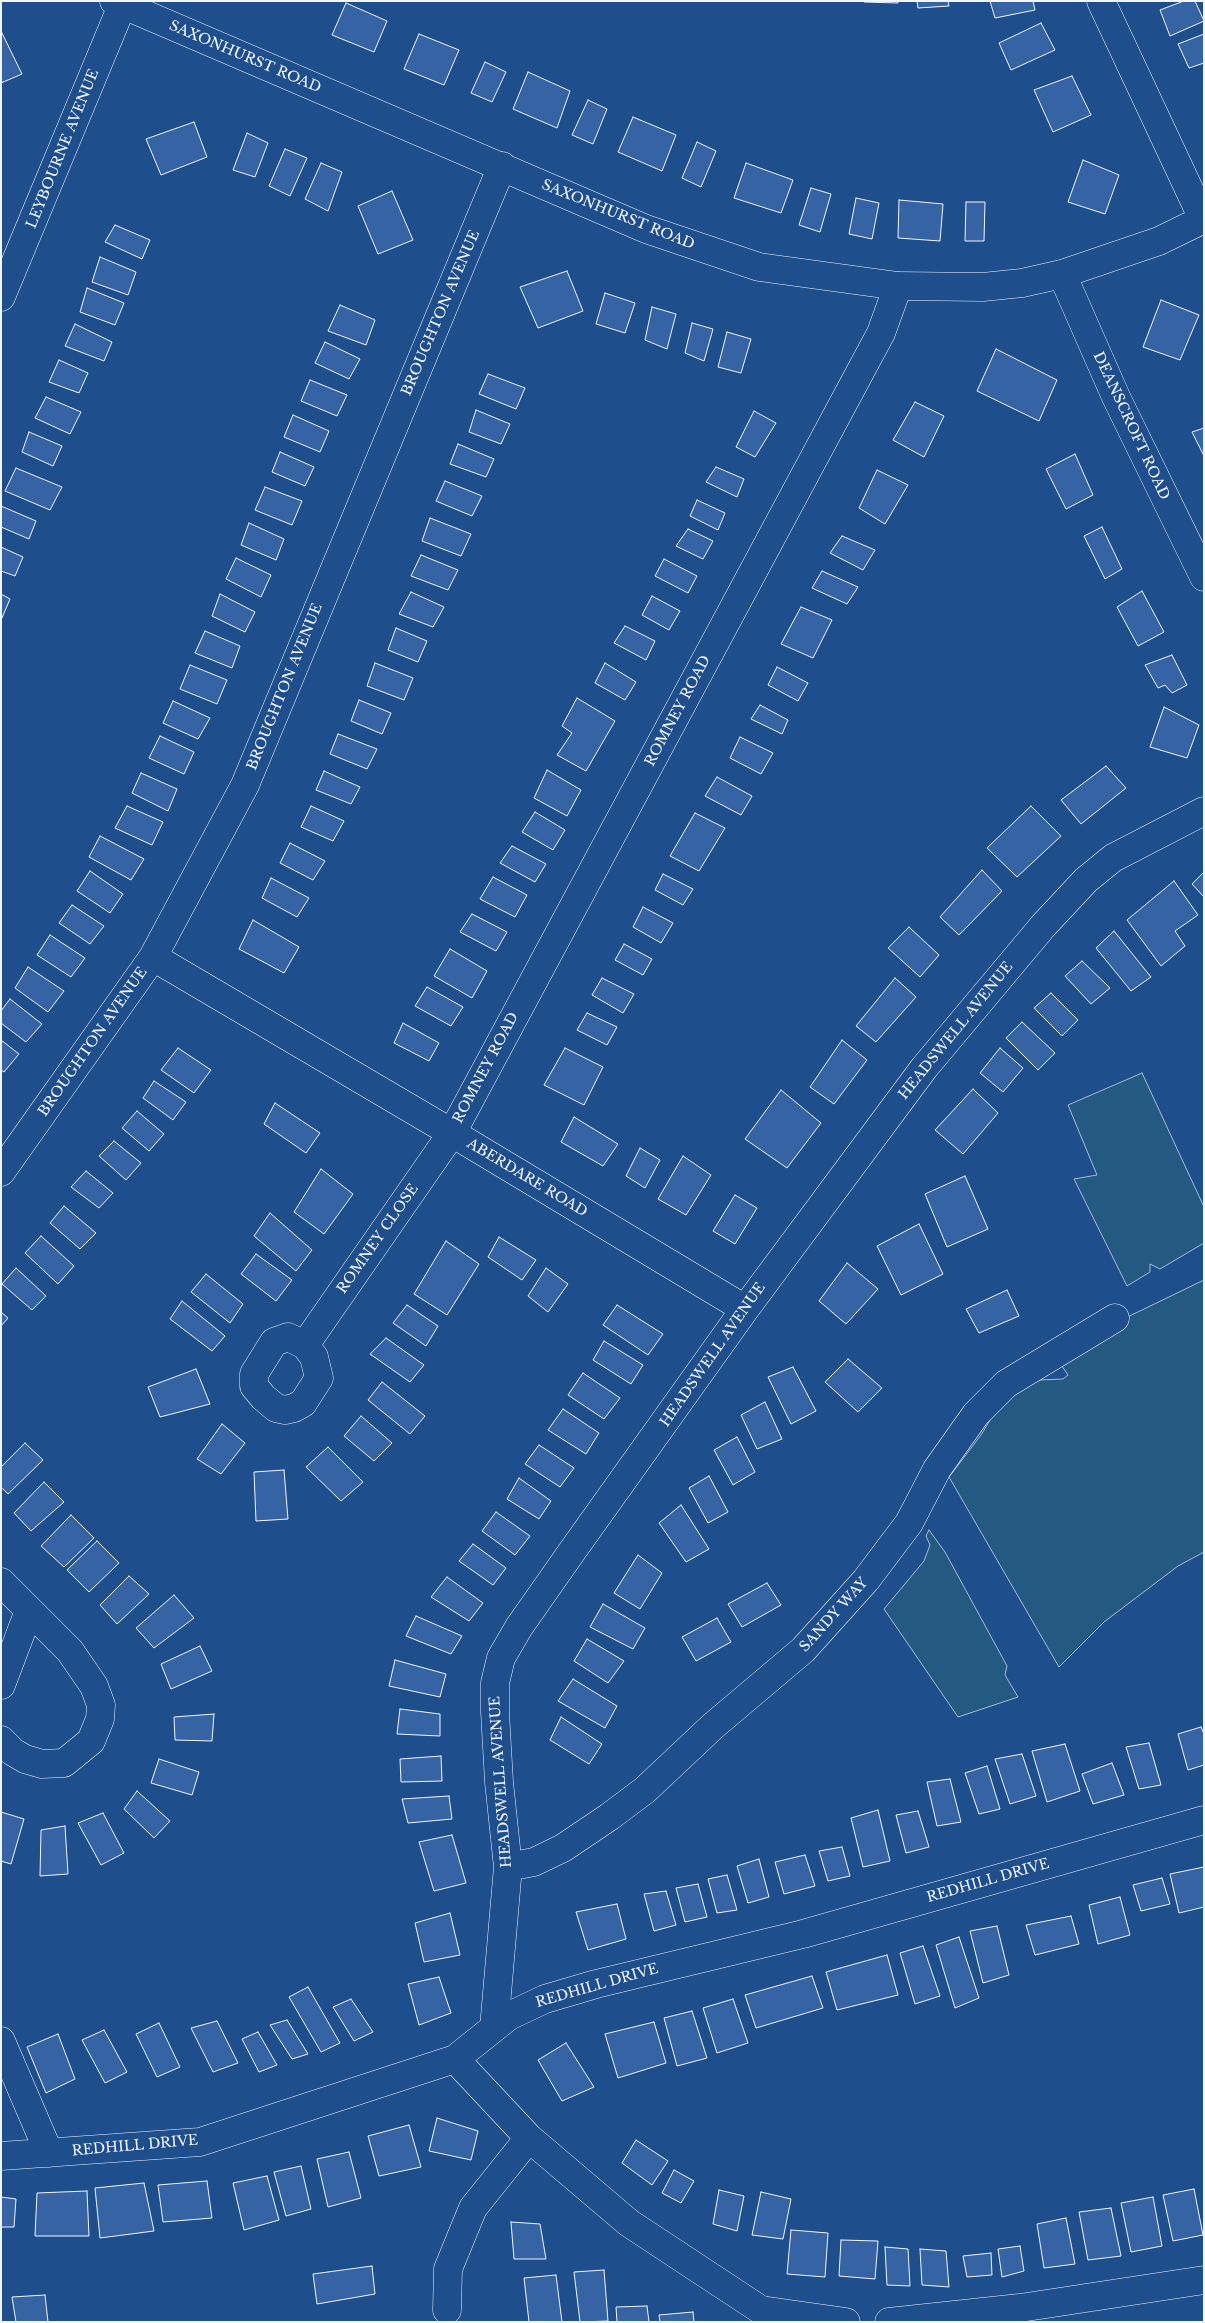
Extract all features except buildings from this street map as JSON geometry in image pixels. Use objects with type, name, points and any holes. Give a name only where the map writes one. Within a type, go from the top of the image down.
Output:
[{"type":"street","points":[[1100,1],[1203,219]]},
{"type":"street","name":"SAXONHURST ROAD","points":[[120,2],[646,229],[751,264],[898,286],[983,288],[1022,283],[1062,274],[1159,241],[1203,219]]},
{"type":"street","name":"LEYBOURNE AVENUE","points":[[1,297],[120,2]]},
{"type":"street","name":"BROUGHTON AVENUE","points":[[1,1172],[153,957],[245,785],[502,166]]},
{"type":"street","name":"DEANSCROFT ROAD","points":[[1062,274],[1116,396],[1204,577]]},
{"type":"street","name":"ROMNEY ROAD","points":[[452,1132],[882,333],[898,286]]},
{"type":"street","name":"HEADSWELL AVENUE","points":[[494,2028],[508,1867],[498,1782],[495,1683],[501,1658],[519,1627],[744,1308],[924,1068],[1043,926],[1086,880],[1113,858],[1204,811]]},
{"type":"street","name":"ABERDARE ROAD","points":[[153,957],[452,1132],[744,1308]]},
{"type":"street","name":"ROMNEY CLOSE","points":[[305,1345],[452,1132]]},
{"type":"street","name":"SANDY WAY","points":[[508,1867],[534,1862],[563,1848],[609,1817],[645,1790],[713,1726],[802,1650],[866,1580],[909,1523],[937,1469],[976,1414],[1006,1384],[1115,1318]]},
{"type":"street","points":[[1,1582],[70,1651],[94,1686],[100,1705],[100,1719],[91,1741],[64,1763],[54,1765],[42,1764],[26,1759],[13,1752],[1,1740]]},
{"type":"street","points":[[1,1684],[29,1612]]},
{"type":"street","name":"REDHILL DRIVE","points":[[1,2156],[200,2142],[455,2059],[523,2008],[596,1984],[803,1934],[1204,1820]]},
{"type":"street","points":[[1,2041],[49,2153]]},
{"type":"street","points":[[455,2059],[529,2138],[629,2223],[761,2310],[846,2322]]},
{"type":"street","points":[[447,2310],[448,2269],[473,2208],[529,2138]]},
{"type":"street","points":[[889,2322],[1020,2308],[1204,2280]]},
{"type":"shaded area","points":[[1142,1073],[1204,1207],[1204,1243],[1160,1269],[1150,1264],[1150,1272],[1127,1286],[1074,1179],[1097,1175],[1068,1105]]},
{"type":"shaded area","points":[[1204,1280],[1204,1552],[1178,1566],[1104,1622],[1059,1667],[949,1477],[981,1435],[995,1412],[1011,1394],[1040,1380],[1063,1379],[1068,1375],[1053,1353]]},
{"type":"shaded area","points":[[929,1530],[945,1552],[1007,1666],[1005,1675],[1018,1697],[958,1717],[884,1609],[924,1561],[930,1545],[926,1536]]}]
